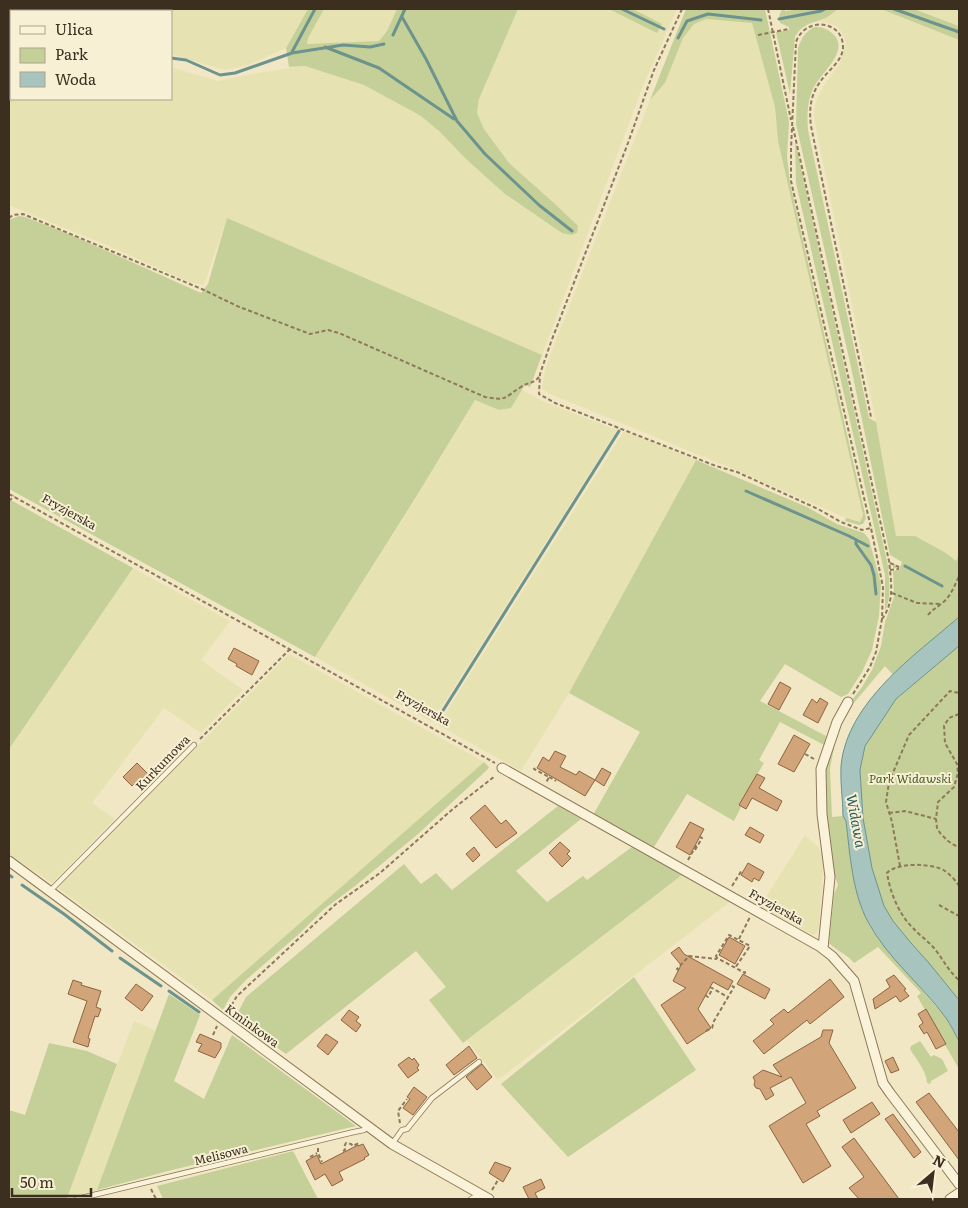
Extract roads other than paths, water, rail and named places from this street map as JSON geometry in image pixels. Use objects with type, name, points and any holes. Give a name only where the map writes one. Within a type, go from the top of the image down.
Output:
[{"type":"street","points":[[823,948],[830,877],[822,814],[821,769],[837,722],[848,702]]},
{"type":"street","name":"Fryzjerska","points":[[502,768],[823,948],[854,981],[883,1083],[959,1184]]},
{"type":"street","name":"Kminkowa","points":[[9,861],[367,1126],[390,1142],[489,1199]]},
{"type":"street","points":[[950,1199],[959,1193]]},
{"type":"lane","name":"Kurkumowa","points":[[50,891],[194,745]]},
{"type":"lane","points":[[390,1142],[402,1130],[407,1129],[432,1098],[479,1062]]},
{"type":"lane","name":"Melisowa","points":[[77,1199],[364,1130],[367,1126]]},
{"type":"lane","points":[[471,1199],[480,1194]]},
{"type":"water","name":"Widawa","points":[[959,617],[959,646],[896,699],[865,746],[860,770],[863,818],[872,868],[884,906],[893,921],[959,1000],[959,1041],[937,1006],[885,948],[868,922],[858,898],[850,860],[846,821],[843,816],[841,766],[846,743],[856,721],[869,701],[903,664]]},
{"type":"waterway","points":[[292,52],[315,9]]},
{"type":"waterway","points":[[393,35],[405,9]]},
{"type":"waterway","points":[[622,9],[664,29]]},
{"type":"waterway","points":[[779,19],[825,9]]},
{"type":"waterway","points":[[894,9],[959,32]]},
{"type":"waterway","points":[[678,38],[687,21],[708,14],[761,20]]},
{"type":"waterway","points":[[402,17],[426,59],[457,121],[485,154],[539,205],[572,231]]},
{"type":"waterway","points":[[172,58],[186,60],[220,75],[235,73],[292,53],[343,45],[370,47],[384,44]]},
{"type":"waterway","points":[[325,47],[379,68],[454,119]]},
{"type":"waterway","points":[[437,720],[619,431]]},
{"type":"waterway","points":[[746,491],[868,546]]},
{"type":"waterway","points":[[856,540],[856,544],[871,565],[876,594]]},
{"type":"waterway","points":[[905,566],[942,586]]},
{"type":"waterway","points":[[22,885],[112,951]]},
{"type":"waterway","points":[[120,958],[161,986]]},
{"type":"waterway","points":[[169,991],[199,1012]]},
{"type":"park label","name":"Park Widawski","points":[[910,779]]}]
